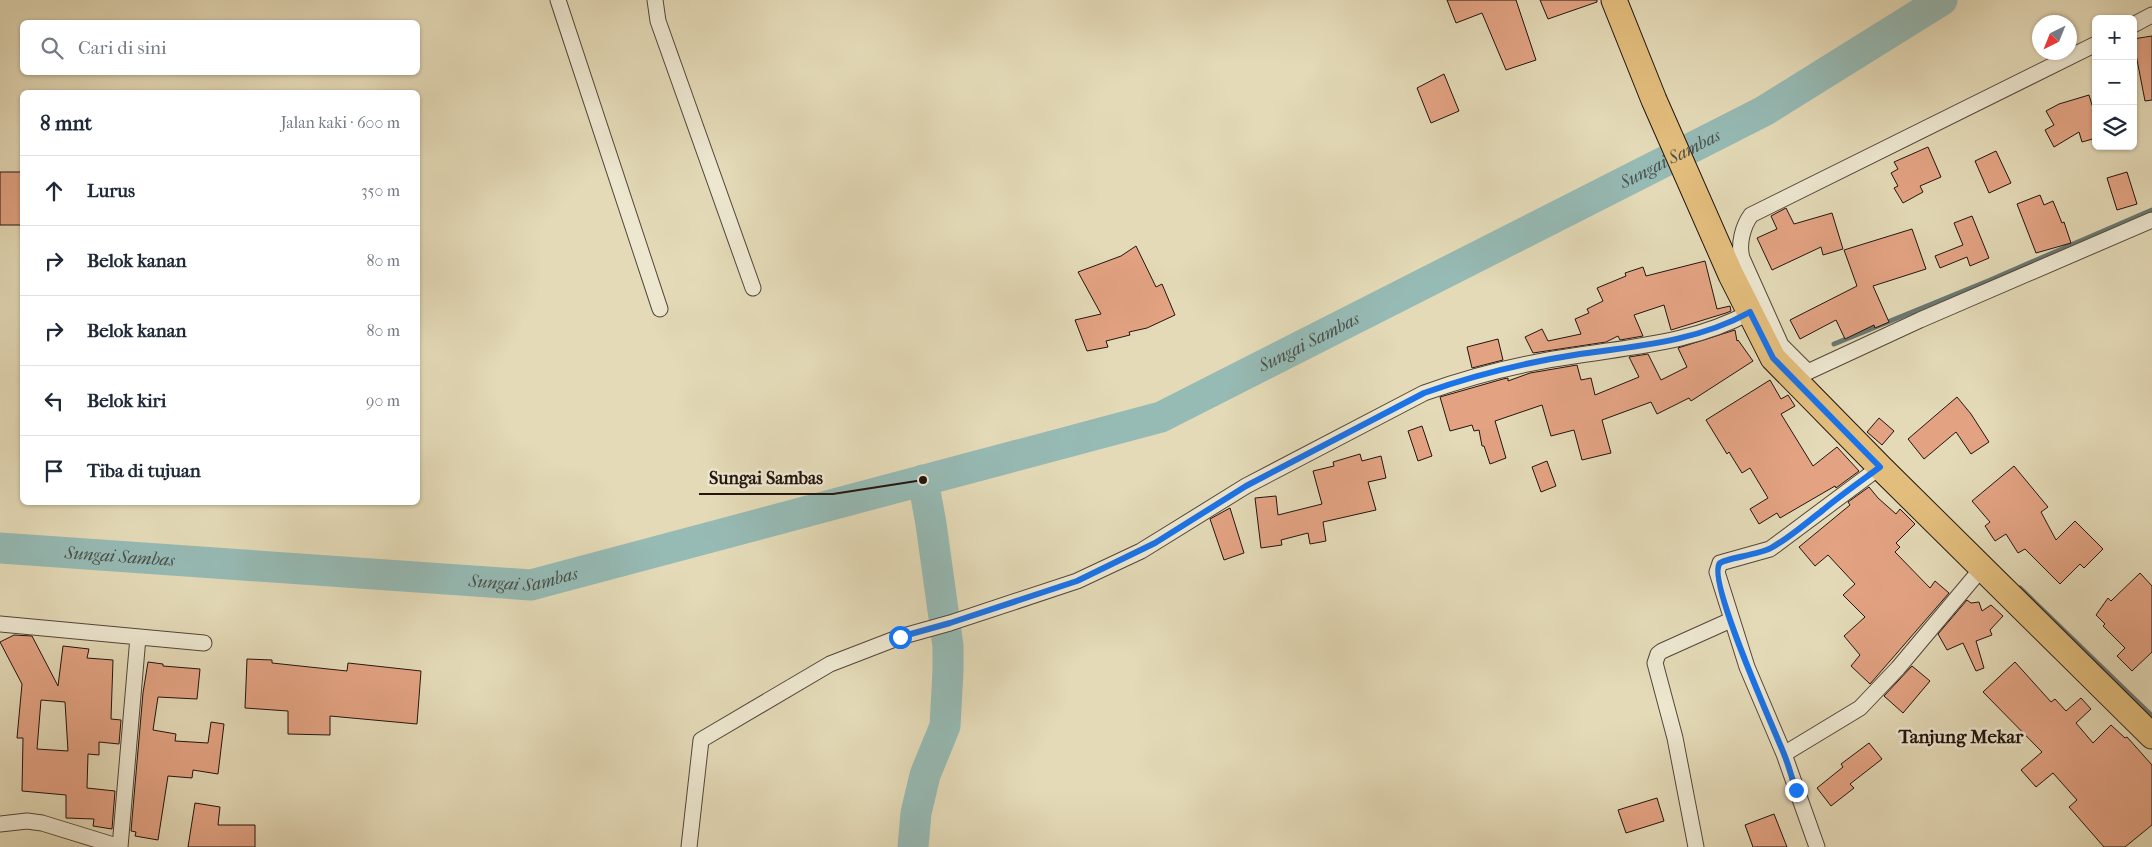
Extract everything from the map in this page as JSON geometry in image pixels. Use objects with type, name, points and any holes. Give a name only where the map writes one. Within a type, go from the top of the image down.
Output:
[{"type":"main road","points":[[1614,0],[1654,100],[1731,275],[1773,358],[1800,375],[1880,467],[2152,736]]},
{"type":"street","points":[[558,0],[660,309]]},
{"type":"street","points":[[655,0],[658,21],[753,288]]},
{"type":"street","points":[[2137,23],[2152,15]]},
{"type":"street","points":[[2092,46],[1751,215],[1744,227],[1740,249],[1742,258],[1781,345],[1800,375],[1920,320],[2152,220]]},
{"type":"street","points":[[689,847],[700,740],[830,664],[900,637],[950,623],[1077,581],[1141,551],[1246,486],[1424,393],[1450,384],[1516,367],[1579,355],[1647,346],[1728,324],[1750,312]]},
{"type":"street","points":[[1817,847],[1784,754],[1747,666],[1717,572],[1720,563],[1770,549],[1880,467]]},
{"type":"street","points":[[1784,754],[1860,708],[1886,683],[1982,568]]},
{"type":"street","points":[[1696,847],[1675,738],[1655,663],[1658,654],[1662,651],[1731,620]]},
{"type":"street","points":[[0,624],[204,642]]},
{"type":"street","points":[[0,824],[27,821],[42,823],[115,847],[138,637]]},
{"type":"building","points":[[1447,0],[1516,0],[1536,60],[1506,70],[1482,13],[1456,23]]},
{"type":"building","points":[[1540,0],[1597,0],[1597,2],[1548,19]]},
{"type":"building","points":[[2152,36],[2152,100],[2145,101],[2137,60],[2137,38]]},
{"type":"building","points":[[1444,74],[1459,111],[1431,123],[1417,88]]},
{"type":"building","points":[[2089,95],[2092,105],[2092,139],[2082,142],[2079,132],[2054,147],[2045,130],[2054,125],[2046,111],[2059,104]]},
{"type":"building","points":[[1928,147],[1941,177],[1920,186],[1923,192],[1903,203],[1894,188],[1898,186],[1891,173],[1898,169],[1894,162]]},
{"type":"building","points":[[1996,151],[2011,183],[1989,193],[1975,161]]},
{"type":"building","points":[[0,172],[20,172],[20,225],[0,225]]},
{"type":"building","points":[[2127,172],[2137,204],[2117,210],[2107,178]]},
{"type":"building","points":[[2040,195],[2044,205],[2053,201],[2062,223],[2064,222],[2071,243],[2036,253],[2017,204]]},
{"type":"building","points":[[1786,208],[1794,224],[1832,213],[1843,249],[1823,255],[1821,247],[1772,270],[1757,238],[1777,229],[1771,216]]},
{"type":"building","points":[[1972,216],[1989,258],[1970,266],[1967,257],[1940,268],[1935,256],[1963,245],[1954,223]]},
{"type":"building","points":[[1912,229],[1926,269],[1873,286],[1889,322],[1875,328],[1874,325],[1845,339],[1836,320],[1800,339],[1790,320],[1857,286],[1844,250]]},
{"type":"building","points":[[1136,246],[1156,287],[1162,284],[1175,315],[1147,328],[1129,332],[1130,335],[1106,341],[1108,347],[1087,351],[1075,320],[1101,314],[1078,272],[1121,256]]},
{"type":"building","points":[[1705,261],[1717,309],[1730,306],[1731,311],[1671,330],[1664,305],[1634,315],[1643,336],[1620,340],[1618,336],[1606,342],[1533,353],[1525,337],[1542,329],[1548,341],[1581,334],[1575,319],[1589,313],[1587,309],[1603,301],[1597,288],[1626,276],[1625,273],[1643,267],[1646,276]]},
{"type":"building","points":[[1735,330],[1737,341],[1753,361],[1691,401],[1689,398],[1657,414],[1651,402],[1602,420],[1611,453],[1582,460],[1574,430],[1551,436],[1542,405],[1495,421],[1506,458],[1490,464],[1484,446],[1482,446],[1479,430],[1474,431],[1472,425],[1450,431],[1440,397],[1503,379],[1508,378],[1508,381],[1530,373],[1577,365],[1581,380],[1591,378],[1595,395],[1639,377],[1629,357],[1648,354],[1661,380],[1687,367],[1678,348]]},
{"type":"building","points":[[1498,339],[1503,360],[1472,368],[1467,347]]},
{"type":"building","points":[[1770,380],[1781,399],[1788,395],[1795,406],[1781,414],[1813,466],[1837,447],[1859,471],[1836,488],[1835,486],[1780,518],[1777,513],[1759,524],[1750,509],[1768,498],[1750,468],[1742,473],[1729,452],[1727,454],[1706,420]]},
{"type":"building","points":[[1957,397],[1971,414],[1989,442],[1971,454],[1956,432],[1924,459],[1908,439]]},
{"type":"building","points":[[1879,418],[1894,431],[1882,445],[1867,432]]},
{"type":"building","points":[[1422,426],[1432,456],[1418,461],[1408,431]]},
{"type":"building","points":[[1360,454],[1362,461],[1381,456],[1386,478],[1368,482],[1376,510],[1323,522],[1326,541],[1310,544],[1308,533],[1281,540],[1282,545],[1261,548],[1255,498],[1276,496],[1278,515],[1322,504],[1313,471],[1334,466],[1333,462]]},
{"type":"building","points":[[1547,461],[1556,486],[1541,492],[1532,467]]},
{"type":"building","points":[[2014,466],[2048,507],[2041,512],[2056,540],[2075,521],[2103,549],[2084,568],[2080,564],[2060,584],[2025,549],[2018,553],[2006,534],[1995,541],[1985,526],[1990,522],[1972,501]]},
{"type":"building","points":[[1869,487],[1896,514],[1900,509],[1915,524],[1896,543],[1900,547],[1895,552],[1930,588],[1935,581],[1949,593],[1870,684],[1851,666],[1860,655],[1844,636],[1865,617],[1843,595],[1855,584],[1828,555],[1815,566],[1799,547],[1850,505],[1848,502]]},
{"type":"building","points":[[1230,508],[1244,553],[1224,560],[1210,519]]},
{"type":"building","points":[[2140,573],[2152,586],[2152,652],[2132,671],[2117,656],[2125,648],[2103,626],[2105,624],[2096,615],[2108,598],[2111,601]]},
{"type":"building","points":[[1967,600],[1971,603],[1979,602],[1982,611],[1991,605],[2003,616],[1990,630],[1992,635],[1976,641],[1984,668],[1976,671],[1963,643],[1947,650],[1938,634]]},
{"type":"building","points":[[14,635],[32,636],[58,686],[63,646],[89,649],[87,658],[113,660],[111,719],[121,720],[119,744],[99,742],[99,755],[88,754],[87,788],[115,791],[112,829],[93,826],[94,819],[66,818],[66,795],[22,791],[23,738],[17,738],[22,684],[0,642]],"holes":[[[41,700],[65,702],[68,751],[37,749]]]},
{"type":"building","points":[[247,659],[272,660],[272,663],[347,671],[348,663],[421,671],[417,724],[330,716],[330,735],[288,734],[288,711],[245,708]]},
{"type":"building","points":[[148,662],[163,664],[163,666],[200,669],[197,699],[158,697],[153,730],[176,734],[175,741],[208,743],[211,722],[224,724],[218,774],[193,770],[192,778],[168,776],[158,840],[135,836],[136,832],[131,831],[143,693]]},
{"type":"building","points":[[2015,662],[2051,702],[2055,699],[2066,711],[2081,698],[2091,709],[2076,723],[2093,743],[2111,725],[2125,738],[2127,737],[2152,765],[2152,825],[2125,847],[2104,847],[2069,807],[2077,800],[2053,773],[2036,787],[2021,770],[2042,752],[1983,692]]},
{"type":"building","points":[[1912,666],[1930,681],[1903,713],[1884,696]]},
{"type":"building","points":[[1869,743],[1882,759],[1850,784],[1854,788],[1831,806],[1817,788],[1843,767],[1841,764]]},
{"type":"building","points":[[1657,798],[1664,821],[1626,833],[1618,810]]},
{"type":"building","points":[[195,803],[220,807],[218,825],[255,825],[255,847],[188,847]]},
{"type":"building","points":[[1774,814],[1787,847],[1753,847],[1745,825]]},
{"type":"waterway","name":"Sungai Sambas","points":[[0,548],[531,585],[1161,417],[1764,111],[1942,0]]},
{"type":"waterway","points":[[1834,344],[1988,281],[2152,210]]},
{"type":"waterway","points":[[913,847],[916,813],[925,775],[945,726],[948,671],[948,646],[923,480]]},
{"type":"waterway","points":[[2020,588],[2152,716]]},
{"type":"place","name":"Sungai Sambas","points":[[923,480]]},
{"type":"district","name":"Tanjung Mekar","points":[[1961,737]]},
{"type":"route","points":[[900,637],[950,623],[1077,581],[1141,551],[1246,486],[1424,393],[1450,384],[1516,367],[1579,355],[1647,346],[1728,324],[1750,312],[1773,358],[1880,467],[1770,549],[1745,558],[1727,560],[1720,563],[1718,568],[1717,572],[1723,594],[1747,666],[1784,754],[1796,790]]}]
